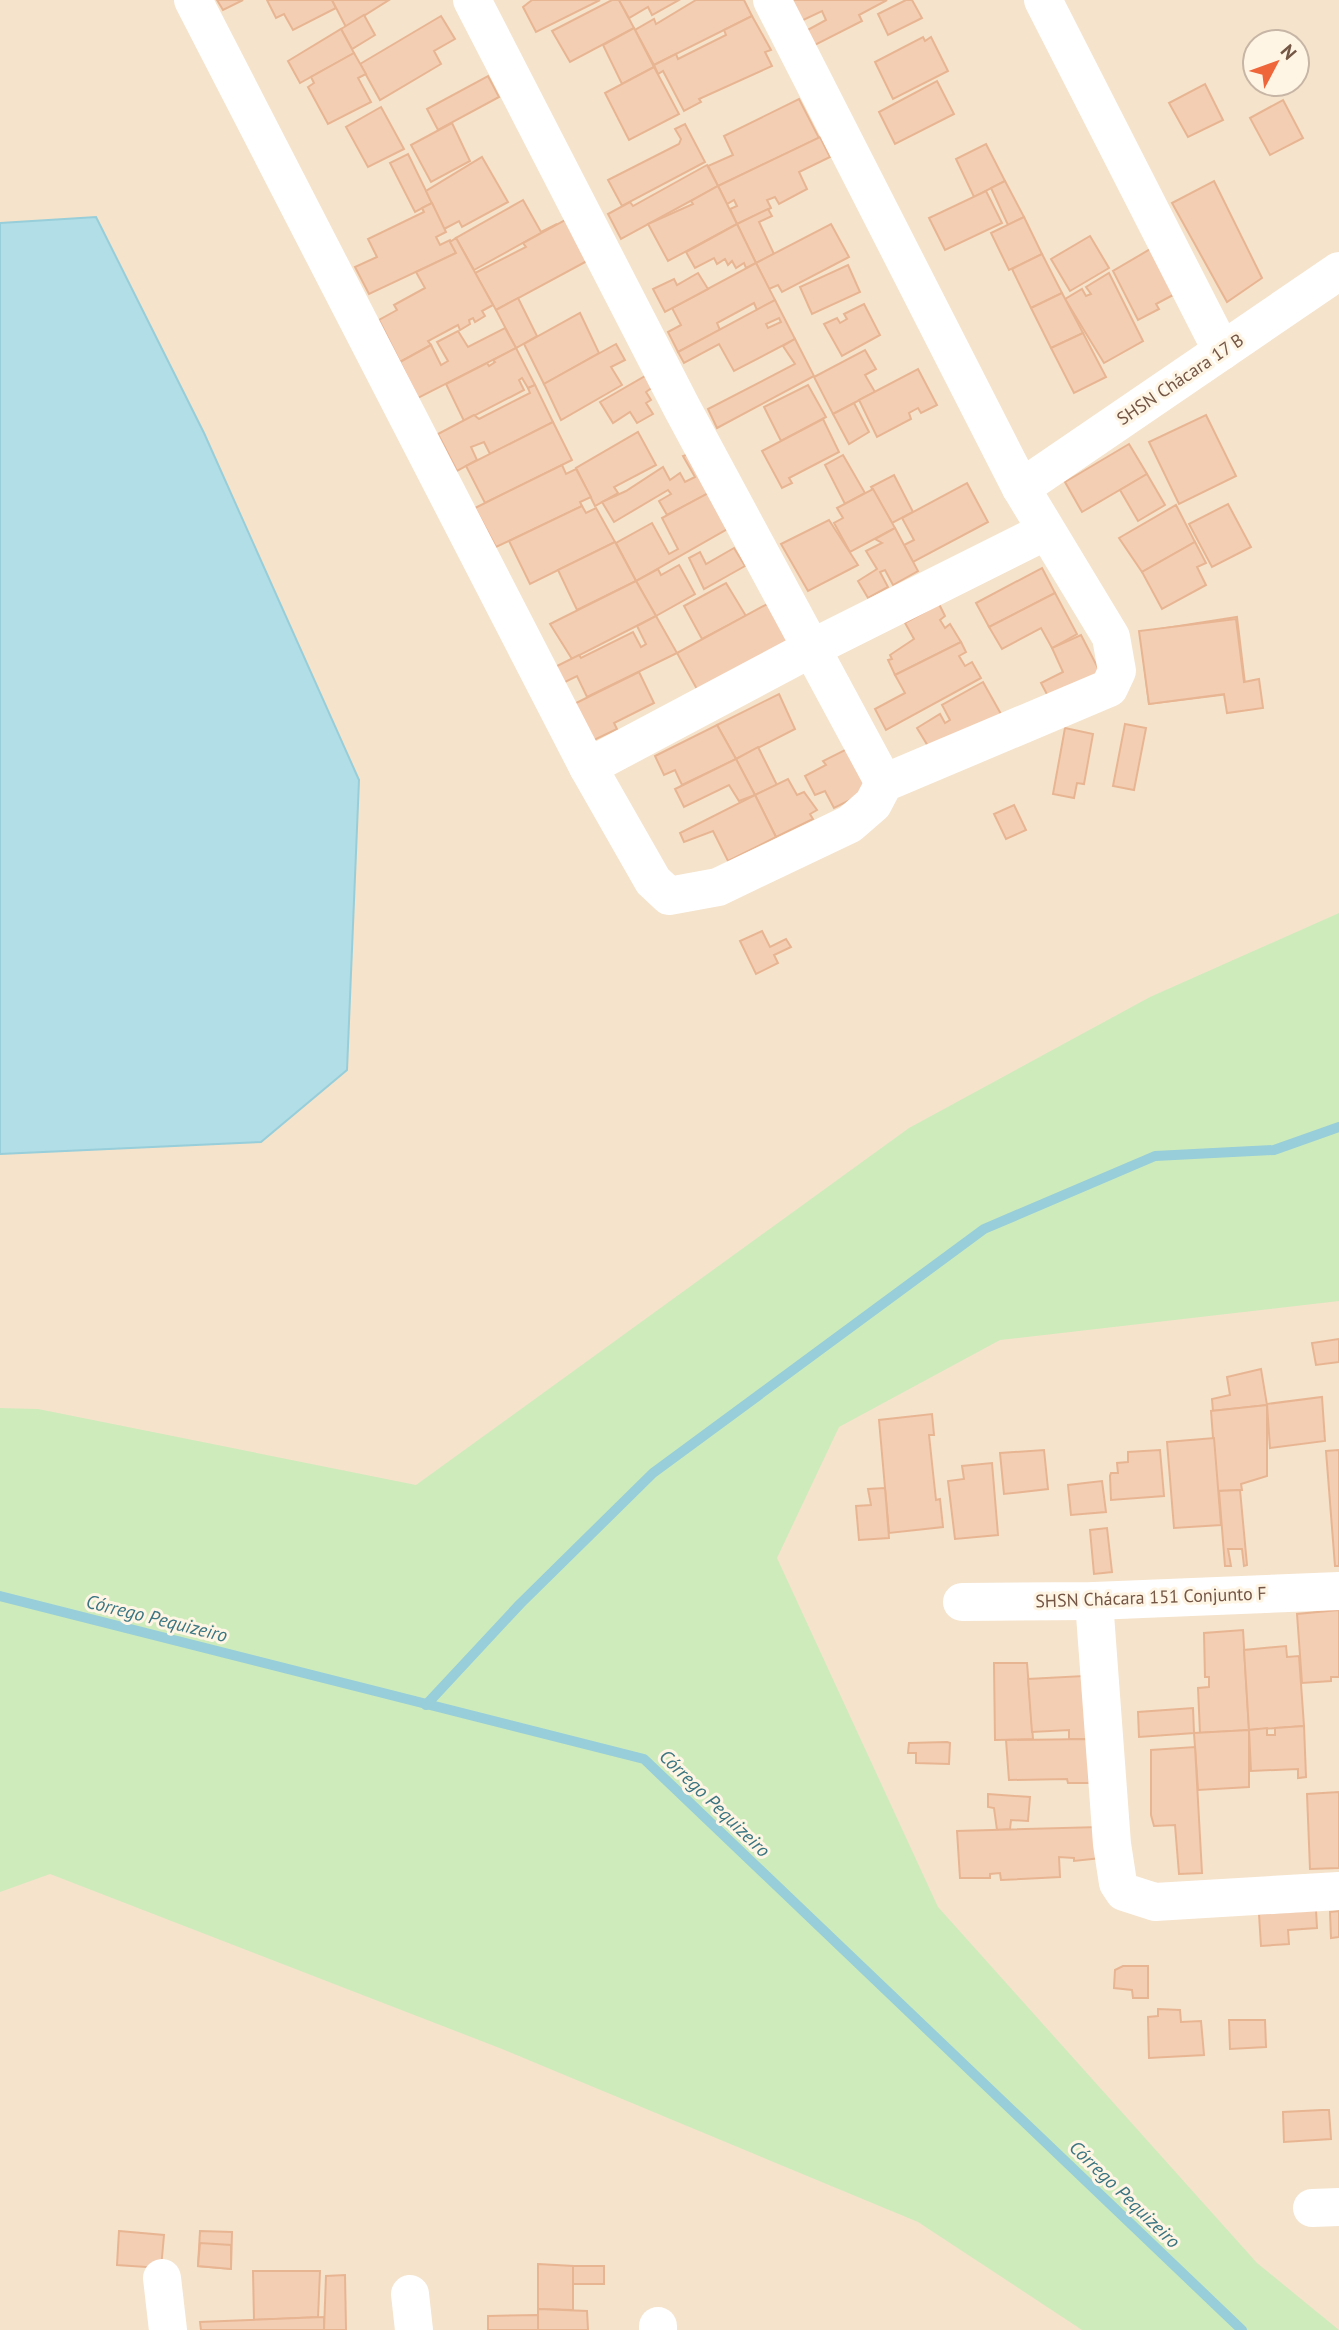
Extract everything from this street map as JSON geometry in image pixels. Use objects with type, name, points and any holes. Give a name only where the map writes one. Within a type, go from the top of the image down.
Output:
[{"type":"street","points":[[193,0],[589,767],[653,881],[669,896],[718,887],[850,824],[873,804],[884,783],[1109,688],[1116,671],[1111,637],[1021,488],[772,0]]},
{"type":"street","points":[[472,0],[810,649],[884,783]]},
{"type":"street","points":[[1043,0],[1222,351]]},
{"type":"street","name":"SHSN Chácara 17 B","points":[[1021,488],[1339,271]]},
{"type":"street","points":[[589,767],[810,649],[1046,531]]},
{"type":"street","name":"SHSN Chácara 151 Conjunto F","points":[[962,1602],[1094,1601],[1339,1591]]},
{"type":"street","points":[[1094,1601],[1112,1844],[1118,1884],[1124,1892],[1154,1902],[1339,1891]]},
{"type":"street","points":[[162,2278],[168,2330]]},
{"type":"shaded area","points":[[0,0],[1339,0],[1339,2330],[0,2330]]},
{"type":"green space","points":[[1339,913],[1339,1301],[1000,1340],[839,1427],[777,1558],[938,1907],[1257,2263],[1339,2330],[1082,2330],[918,2222],[502,2049],[50,1874],[0,1892],[0,1408],[38,1409],[416,1485],[909,1128],[1150,997]]},
{"type":"water","points":[[96,217],[204,433],[359,780],[347,1070],[261,1142],[0,1154],[0,223]]},
{"type":"building","points":[[217,0],[243,0],[223,10]]},
{"type":"building","points":[[267,0],[332,0],[336,8],[293,30],[284,14],[276,18]]},
{"type":"building","points":[[332,0],[389,0],[346,27]]},
{"type":"building","points":[[532,0],[600,0],[536,32],[523,7]]},
{"type":"building","points":[[612,0],[619,0],[634,28],[570,62],[552,31]]},
{"type":"building","points":[[619,0],[679,0],[652,15],[648,7],[629,18]]},
{"type":"building","points":[[696,0],[744,0],[752,16],[654,65],[635,30],[654,19],[656,24]]},
{"type":"building","points":[[786,0],[887,0],[859,15],[862,21],[811,47],[804,32],[826,20],[822,11],[799,22]]},
{"type":"building","points":[[906,0],[912,0],[922,18],[888,35],[878,14]]},
{"type":"building","points":[[364,15],[375,35],[352,49],[341,29]]},
{"type":"building","points":[[441,16],[455,39],[434,51],[441,64],[380,100],[360,64]]},
{"type":"building","points":[[752,16],[771,50],[765,52],[772,66],[699,99],[701,102],[684,111],[663,71],[658,74],[654,65],[676,54],[678,59],[726,35],[724,30]]},
{"type":"building","points":[[634,28],[654,67],[622,84],[603,45]]},
{"type":"building","points":[[341,29],[354,53],[300,83],[288,61]]},
{"type":"building","points":[[923,37],[925,41],[931,37],[948,71],[893,99],[875,62]]},
{"type":"building","points":[[354,53],[366,74],[358,78],[371,102],[328,124],[308,87],[314,83],[311,77]]},
{"type":"building","points":[[654,67],[679,114],[629,140],[605,93]]},
{"type":"building","points":[[488,76],[499,97],[438,130],[427,109]]},
{"type":"building","points":[[937,81],[954,114],[895,144],[879,112]]},
{"type":"building","points":[[1205,84],[1223,120],[1188,137],[1169,103]]},
{"type":"building","points":[[799,99],[819,138],[718,186],[708,166],[733,155],[724,136]]},
{"type":"building","points":[[1283,100],[1303,138],[1270,155],[1250,118]]},
{"type":"building","points":[[381,107],[404,149],[368,167],[346,127]]},
{"type":"building","points":[[452,123],[470,161],[431,182],[411,145]]},
{"type":"building","points":[[685,124],[705,162],[622,206],[608,180],[679,144],[681,139],[675,129]]},
{"type":"building","points":[[820,137],[830,157],[799,172],[807,189],[779,204],[775,197],[767,200],[771,208],[737,224],[730,209],[737,206],[734,200],[727,204],[718,186]]},
{"type":"building","points":[[986,144],[1005,181],[974,197],[956,159]]},
{"type":"building","points":[[408,154],[432,203],[415,212],[390,163]]},
{"type":"building","points":[[482,157],[508,202],[462,227],[459,221],[444,229],[426,191]]},
{"type":"building","points":[[707,165],[718,186],[621,239],[608,214],[630,202],[633,206]]},
{"type":"building","points":[[1005,181],[1024,217],[1008,225],[991,188]]},
{"type":"building","points":[[1214,181],[1262,278],[1227,302],[1172,203]]},
{"type":"building","points":[[718,186],[737,224],[668,261],[648,224],[693,204],[691,201]]},
{"type":"building","points":[[986,191],[1002,223],[945,250],[929,218]]},
{"type":"building","points":[[523,200],[541,232],[557,224],[474,270],[456,238]]},
{"type":"building","points":[[432,203],[446,232],[436,237],[440,245],[450,240],[456,253],[369,294],[355,267],[377,257],[368,239],[424,212],[422,208]]},
{"type":"building","points":[[768,209],[772,216],[759,222],[774,254],[756,263],[737,224]]},
{"type":"building","points":[[1024,217],[1042,254],[1009,270],[991,233]]},
{"type":"building","points":[[565,220],[587,261],[496,310],[475,273],[526,247],[523,243]]},
{"type":"building","points":[[737,224],[756,263],[746,268],[744,263],[736,268],[732,261],[728,265],[725,259],[717,264],[714,258],[695,268],[686,252]]},
{"type":"building","points":[[831,224],[849,257],[782,292],[778,285],[769,289],[756,263]]},
{"type":"building","points":[[1090,236],[1109,268],[1070,291],[1051,259]]},
{"type":"building","points":[[456,238],[493,305],[482,311],[485,316],[475,322],[473,318],[469,320],[470,324],[460,330],[458,325],[428,341],[431,345],[400,362],[379,320],[397,310],[394,305],[425,288],[416,272],[456,253],[450,242]]},
{"type":"building","points":[[1152,248],[1175,294],[1156,304],[1159,309],[1138,320],[1113,271]]},
{"type":"building","points":[[1042,254],[1062,293],[1031,308],[1012,269]]},
{"type":"building","points":[[756,263],[775,300],[757,310],[754,303],[717,323],[720,330],[678,352],[668,332],[681,325],[672,308]]},
{"type":"building","points":[[848,265],[860,292],[812,314],[800,287]]},
{"type":"building","points":[[698,273],[708,289],[665,312],[653,289],[674,279],[677,285]]},
{"type":"building","points":[[1109,273],[1143,341],[1104,363],[1065,299],[1082,289],[1086,296],[1091,294],[1086,287]]},
{"type":"building","points":[[1062,293],[1083,333],[1051,348],[1031,308]]},
{"type":"building","points":[[518,298],[537,336],[516,348],[496,310]]},
{"type":"building","points":[[775,300],[795,339],[734,371],[719,344],[684,363],[678,352]],"holes":[[[779,318],[781,322],[768,328],[766,324]]]},
{"type":"building","points":[[864,304],[880,335],[842,356],[824,324],[837,318],[840,323],[847,319],[844,314]]},
{"type":"building","points":[[580,313],[599,353],[544,384],[524,344]]},
{"type":"building","points":[[505,328],[516,348],[418,398],[400,362],[431,345],[441,365],[448,361],[437,342],[458,331],[468,347]]},
{"type":"building","points":[[1083,333],[1106,377],[1074,393],[1051,348]]},
{"type":"building","points":[[795,339],[814,376],[717,428],[708,409],[795,364],[783,346]]},
{"type":"building","points":[[616,344],[625,360],[611,367],[622,385],[561,420],[544,384]]},
{"type":"building","points":[[516,348],[535,385],[528,388],[522,378],[519,380],[524,390],[464,421],[446,384],[487,363],[489,366],[495,362],[493,360]]},
{"type":"building","points":[[865,350],[876,369],[865,375],[875,392],[833,414],[814,377]]},
{"type":"building","points":[[918,369],[937,405],[921,413],[918,408],[909,413],[911,419],[877,437],[859,400]]},
{"type":"building","points":[[647,375],[653,387],[646,392],[651,400],[646,403],[653,414],[637,423],[630,412],[613,423],[600,402]]},
{"type":"building","points":[[535,385],[553,422],[490,454],[484,442],[471,447],[477,460],[457,471],[438,434],[474,415],[479,419],[530,393],[528,388]]},
{"type":"building","points":[[808,385],[826,417],[781,441],[764,407]]},
{"type":"building","points":[[854,403],[869,432],[849,444],[833,414]]},
{"type":"building","points":[[1206,415],[1236,476],[1179,504],[1149,442]]},
{"type":"building","points":[[823,419],[839,452],[789,478],[792,483],[782,488],[762,451]]},
{"type":"building","points":[[553,422],[572,460],[485,503],[466,466]]},
{"type":"building","points":[[638,432],[656,465],[614,487],[618,493],[595,506],[576,468]]},
{"type":"building","points":[[1129,444],[1147,474],[1082,512],[1065,482]]},
{"type":"building","points":[[689,454],[711,492],[667,515],[659,501],[671,494],[668,490],[614,522],[602,502],[626,491],[663,467],[670,480],[680,473],[685,482],[695,477],[683,456]]},
{"type":"building","points":[[843,455],[865,493],[845,504],[825,465]]},
{"type":"building","points":[[562,465],[566,474],[576,469],[591,497],[580,502],[582,506],[496,547],[475,508]]},
{"type":"building","points":[[1147,474],[1165,505],[1138,521],[1120,490]]},
{"type":"building","points":[[894,475],[913,512],[892,523],[871,487]]},
{"type":"building","points":[[967,483],[988,522],[913,562],[904,545],[914,540],[902,518]]},
{"type":"building","points":[[873,489],[895,528],[850,552],[834,523],[843,518],[837,508]]},
{"type":"building","points":[[710,492],[729,528],[636,581],[616,543],[652,523],[669,554],[678,549],[662,518]]},
{"type":"building","points":[[1228,504],[1251,547],[1212,567],[1189,524]]},
{"type":"building","points":[[1176,505],[1195,542],[1142,572],[1119,538]]},
{"type":"building","points":[[582,506],[586,513],[596,508],[615,542],[530,584],[509,541]]},
{"type":"building","points":[[829,520],[858,565],[808,591],[781,544]]},
{"type":"building","points":[[895,528],[918,571],[893,585],[885,570],[880,572],[888,587],[868,598],[858,581],[877,569],[866,551],[882,543],[875,539]]},
{"type":"building","points":[[615,542],[636,581],[577,610],[558,570]]},
{"type":"building","points":[[1195,542],[1206,563],[1197,567],[1206,585],[1162,609],[1142,572]]},
{"type":"building","points":[[734,548],[745,566],[704,589],[689,558],[700,552],[706,564]]},
{"type":"building","points":[[679,565],[695,594],[656,616],[636,581],[658,569],[661,575]]},
{"type":"building","points":[[1042,568],[1055,593],[989,627],[976,603]]},
{"type":"building","points":[[636,581],[656,616],[572,659],[550,624]]},
{"type":"building","points":[[726,583],[746,616],[702,639],[684,606]]},
{"type":"building","points":[[1055,593],[1077,634],[1052,648],[1041,628],[1002,649],[989,627]]},
{"type":"building","points":[[769,603],[793,642],[698,691],[677,653]]},
{"type":"building","points":[[939,604],[945,616],[940,620],[945,628],[950,624],[961,642],[895,675],[888,660],[892,659],[890,655],[914,639],[905,623]]},
{"type":"building","points":[[656,616],[677,653],[587,697],[577,676],[563,683],[555,667],[579,655],[581,658],[633,632],[641,647],[646,644],[637,626]]},
{"type":"building","points":[[1237,617],[1246,692],[1149,704],[1140,632]]},
{"type":"building","points":[[1236,619],[1244,682],[1259,679],[1263,708],[1227,713],[1224,694],[1149,704],[1139,631]]},
{"type":"building","points":[[1081,635],[1102,676],[1050,700],[1041,683],[1063,672],[1052,648]]},
{"type":"building","points":[[961,642],[966,652],[959,656],[965,666],[972,662],[981,678],[886,730],[875,709],[905,693],[895,675]]},
{"type":"building","points":[[639,672],[654,703],[614,723],[617,729],[592,741],[574,704]]},
{"type":"building","points":[[983,682],[1006,723],[928,746],[917,728],[940,714],[945,723],[950,720],[942,705]]},
{"type":"building","points":[[779,694],[795,729],[736,759],[717,725]]},
{"type":"building","points":[[1125,724],[1146,728],[1134,790],[1113,786]]},
{"type":"building","points":[[717,725],[736,759],[682,785],[675,770],[664,775],[655,756]]},
{"type":"building","points":[[1065,728],[1093,734],[1084,784],[1077,783],[1074,798],[1053,794]]},
{"type":"building","points":[[853,746],[874,788],[834,808],[825,791],[815,795],[805,776],[826,765],[823,761]]},
{"type":"building","points":[[758,747],[777,785],[755,795],[736,759]]},
{"type":"building","points":[[736,759],[755,795],[739,801],[729,785],[684,807],[675,789]]},
{"type":"building","points":[[788,779],[797,795],[804,792],[817,810],[810,814],[813,819],[776,837],[755,795]]},
{"type":"building","points":[[755,795],[776,837],[728,861],[713,831],[684,842],[680,833]]},
{"type":"building","points":[[1014,805],[1026,830],[1006,839],[994,814]]},
{"type":"building","points":[[762,931],[770,947],[786,939],[791,947],[774,955],[778,963],[756,974],[740,941]]},
{"type":"building","points":[[1339,1339],[1339,1362],[1316,1365],[1312,1343]]},
{"type":"building","points":[[1261,1369],[1267,1405],[1213,1411],[1212,1399],[1230,1395],[1227,1377]]},
{"type":"building","points":[[1322,1397],[1325,1441],[1270,1448],[1267,1404]]},
{"type":"building","points":[[1267,1405],[1267,1476],[1241,1484],[1242,1490],[1217,1491],[1211,1411]]},
{"type":"building","points":[[932,1414],[934,1435],[929,1435],[936,1500],[940,1499],[943,1527],[889,1533],[879,1420]]},
{"type":"building","points":[[1214,1438],[1221,1525],[1174,1528],[1167,1442]]},
{"type":"building","points":[[1044,1450],[1048,1489],[1004,1494],[1000,1453]]},
{"type":"building","points":[[1160,1450],[1164,1496],[1111,1500],[1110,1476],[1111,1473],[1118,1473],[1117,1463],[1128,1462],[1128,1452]]},
{"type":"building","points":[[1339,1450],[1339,1566],[1335,1566],[1326,1451]]},
{"type":"building","points":[[992,1463],[998,1535],[955,1539],[948,1481],[964,1479],[962,1466]]},
{"type":"building","points":[[1102,1481],[1106,1512],[1071,1515],[1068,1485]]},
{"type":"building","points":[[885,1488],[889,1538],[859,1540],[856,1506],[871,1505],[868,1489]]},
{"type":"building","points":[[1240,1490],[1247,1565],[1244,1566],[1242,1549],[1228,1549],[1231,1566],[1225,1566],[1219,1491]]},
{"type":"building","points":[[1107,1528],[1112,1572],[1094,1574],[1090,1530]]},
{"type":"building","points":[[1339,1610],[1339,1677],[1331,1677],[1331,1681],[1302,1683],[1297,1614]]},
{"type":"building","points":[[1243,1630],[1249,1730],[1200,1733],[1198,1688],[1209,1687],[1209,1677],[1205,1677],[1204,1633]]},
{"type":"building","points":[[1286,1646],[1287,1657],[1299,1656],[1304,1726],[1249,1730],[1244,1650]]},
{"type":"building","points":[[994,1663],[1027,1663],[1033,1739],[995,1740]]},
{"type":"building","points":[[1084,1676],[1088,1739],[1069,1739],[1069,1730],[1032,1732],[1028,1679]]},
{"type":"building","points":[[1193,1708],[1194,1733],[1139,1737],[1138,1712]]},
{"type":"building","points":[[1304,1726],[1306,1777],[1298,1778],[1298,1769],[1251,1771],[1249,1730],[1267,1728],[1267,1735],[1275,1735],[1275,1728]]},
{"type":"building","points":[[1249,1730],[1249,1787],[1198,1790],[1194,1733]]},
{"type":"building","points":[[1088,1739],[1089,1783],[1068,1783],[1067,1779],[1009,1780],[1006,1740]]},
{"type":"building","points":[[909,1743],[950,1743],[949,1764],[916,1763],[916,1753],[908,1753]]},
{"type":"building","points":[[1195,1747],[1202,1873],[1179,1874],[1175,1825],[1154,1826],[1151,1815],[1151,1750]]},
{"type":"building","points":[[1339,1792],[1339,1868],[1310,1869],[1307,1794]]},
{"type":"building","points":[[988,1794],[1030,1797],[1028,1821],[1011,1820],[1010,1829],[997,1830],[994,1808],[988,1807]]},
{"type":"building","points":[[1100,1827],[1101,1858],[1074,1861],[1074,1858],[1059,1857],[1060,1877],[1001,1880],[1000,1873],[990,1874],[990,1878],[960,1878],[957,1831]]},
{"type":"building","points":[[1316,1910],[1317,1928],[1288,1930],[1289,1944],[1261,1946],[1259,1914]]},
{"type":"building","points":[[1339,1911],[1339,1937],[1331,1938],[1330,1912]]},
{"type":"building","points":[[1123,1966],[1148,1966],[1148,1998],[1133,1998],[1132,1990],[1114,1988],[1115,1970]]},
{"type":"building","points":[[1158,2009],[1180,2010],[1181,2022],[1201,2021],[1204,2055],[1149,2058],[1148,2017],[1158,2016]]},
{"type":"building","points":[[1229,2020],[1265,2020],[1266,2047],[1230,2049]]},
{"type":"building","points":[[1329,2110],[1331,2139],[1284,2142],[1283,2112]]},
{"type":"building","points":[[119,2231],[164,2235],[161,2268],[117,2265]]},
{"type":"building","points":[[200,2231],[232,2232],[231,2269],[198,2266]]},
{"type":"building","points":[[200,2243],[231,2245],[231,2269],[198,2266]]},
{"type":"building","points":[[538,2264],[573,2266],[573,2310],[538,2309]]},
{"type":"building","points":[[573,2266],[604,2266],[604,2284],[573,2284]]},
{"type":"building","points":[[253,2271],[320,2271],[318,2317],[254,2320]]},
{"type":"building","points":[[345,2275],[346,2330],[324,2330],[326,2276]]},
{"type":"building","points":[[538,2309],[587,2311],[588,2330],[538,2330]]},
{"type":"building","points":[[538,2315],[538,2330],[488,2330],[488,2316]]},
{"type":"building","points":[[324,2317],[324,2330],[201,2330],[200,2322]]},
{"type":"waterway","points":[[426,1705],[520,1604],[653,1473],[984,1229],[1155,1156],[1274,1150],[1339,1127]]},
{"type":"waterway","name":"Córrego Pequizeiro","points":[[0,1596],[644,1759],[1242,2330]]}]
